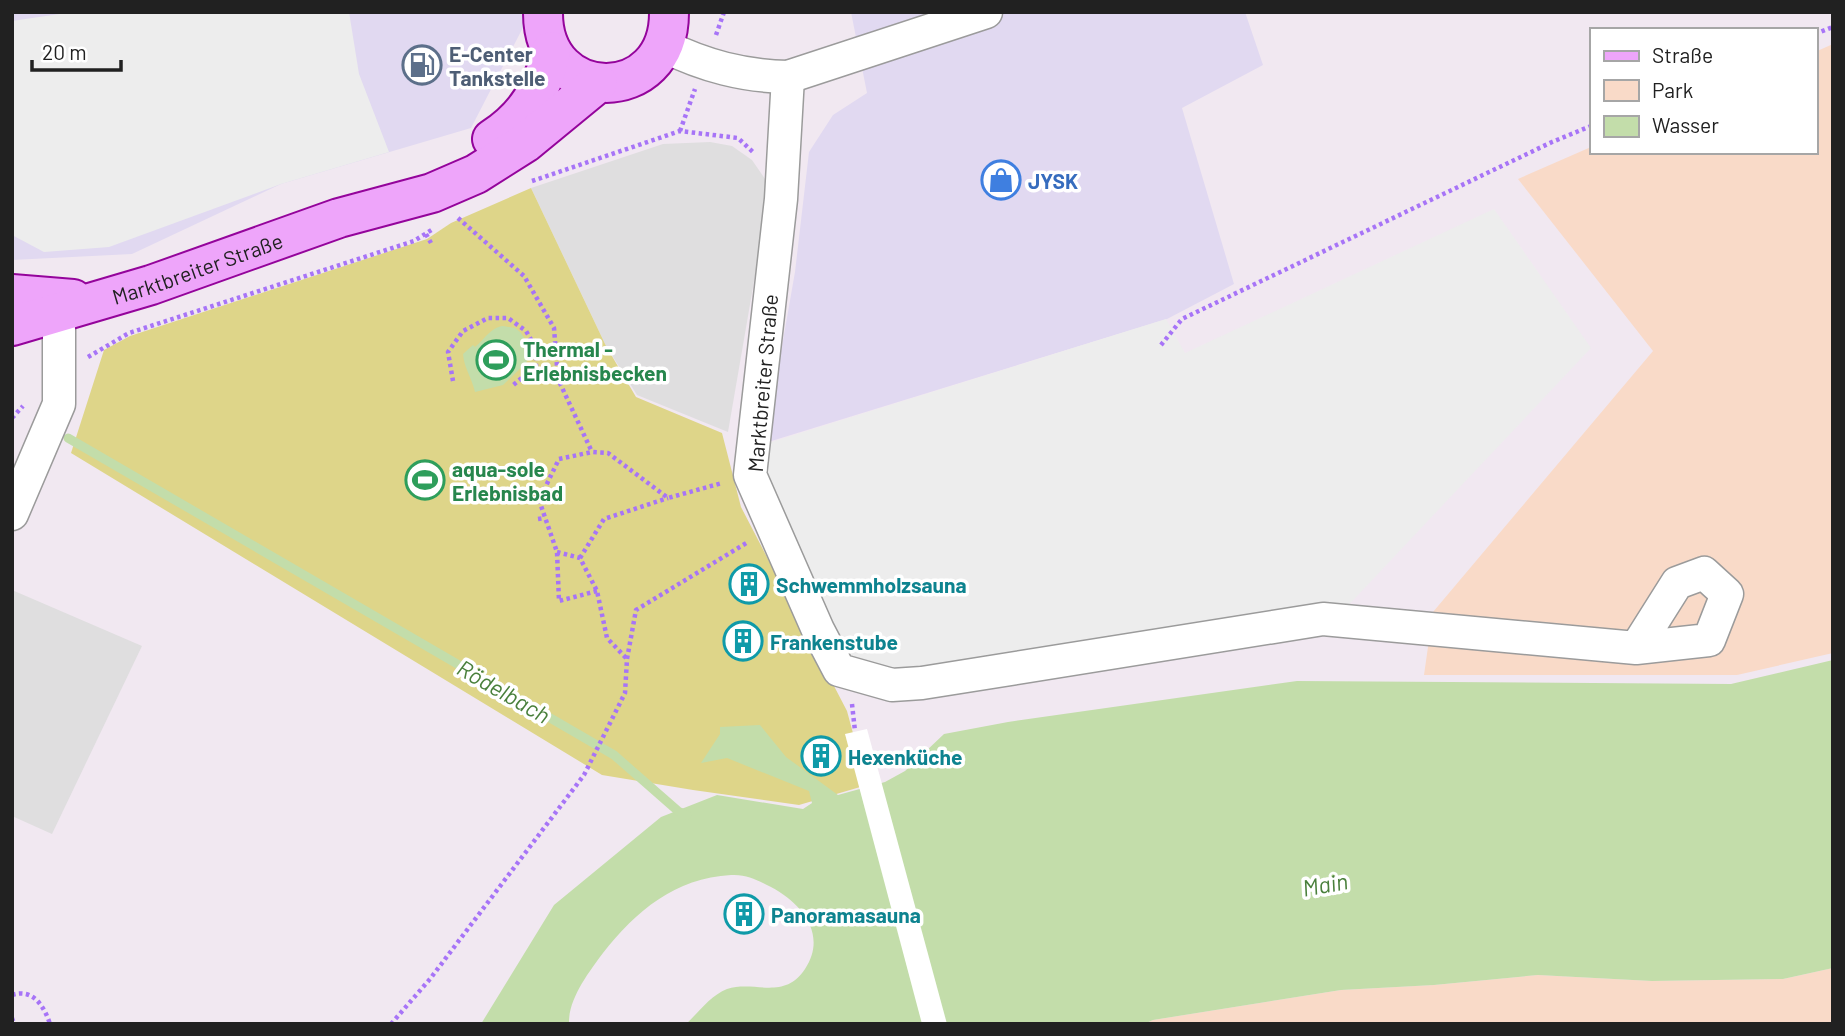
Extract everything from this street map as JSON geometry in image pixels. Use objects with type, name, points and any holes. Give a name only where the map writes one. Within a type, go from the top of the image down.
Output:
[{"type":"main road","points":[[543,12],[543,31],[559,63],[583,80],[598,83],[630,79],[644,71],[656,60],[667,29]]},
{"type":"main road","name":"Marktbreiter Straße","points":[[339,218],[482,146],[502,133],[519,119],[533,101],[544,77],[551,51]]},
{"type":"main road","name":"Marktbreiter Straße","points":[[12,326],[55,305],[94,301],[151,285],[339,218],[432,193],[476,174],[524,144],[598,83]]},
{"type":"main road","points":[[12,278],[55,305]]},
{"type":"main road","points":[[12,294],[55,305]]},
{"type":"street","points":[[667,29],[692,59],[721,69],[788,77],[986,12]]},
{"type":"street","name":"Marktbreiter Straße","points":[[788,77],[783,180],[750,475],[839,670],[892,685],[922,682],[1323,619],[1636,648]]},
{"type":"street","points":[[12,514],[59,404],[59,329],[55,305]]},
{"type":"path","points":[[1160,345],[1182,319],[1552,142],[1590,126]]},
{"type":"path","points":[[523,185],[680,131],[738,138],[783,180]]},
{"type":"path","points":[[446,222],[467,211]]},
{"type":"path","points":[[456,216],[524,276],[554,328],[558,379],[592,452]]},
{"type":"path","points":[[12,418],[50,379],[129,333],[414,241],[436,228]]},
{"type":"path","points":[[426,234],[431,243]]},
{"type":"path","points":[[453,381],[448,352],[463,331],[488,318],[508,318],[526,331],[536,348],[536,366],[512,386]]},
{"type":"path","points":[[597,591],[559,601],[557,552],[538,500],[559,459],[592,452],[608,453],[668,498]]},
{"type":"path","points":[[580,558],[604,519],[750,475]]},
{"type":"path","points":[[538,519],[545,518]]},
{"type":"path","points":[[391,1024],[438,968],[540,835],[589,765],[625,693],[627,659],[636,610],[773,530]]},
{"type":"path","points":[[557,552],[580,558],[597,591],[607,638],[627,659]]},
{"type":"path","points":[[12,995],[21,992],[34,996],[46,1011],[50,1024]]},
{"type":"path","points":[[12,1018],[14,1024]]},
{"type":"shaded area","points":[[12,12],[531,12],[471,128],[281,184],[132,254],[12,260]]},
{"type":"shaded area","points":[[73,12],[349,12],[359,74],[389,152],[281,184],[109,247],[44,252],[12,235],[12,21]]},
{"type":"shaded area","points":[[851,12],[1245,12],[1263,65],[1182,108],[1234,284],[1167,319],[765,443],[795,272],[809,152],[833,115],[867,93]]},
{"type":"shaded area","points":[[710,142],[732,146],[752,160],[765,179],[767,206],[728,432],[637,395],[606,346],[531,188],[663,144]]},
{"type":"shaded area","name":"aqua-sole Erlebnisbad","points":[[531,188],[606,346],[636,397],[722,433],[741,507],[847,711],[867,785],[799,805],[602,775],[71,453],[104,350],[130,336],[427,239],[451,223]]},
{"type":"shaded area","points":[[1494,209],[1591,348],[1342,612],[863,685],[765,481],[765,444],[1166,319],[1185,353]]},
{"type":"shaded area","points":[[12,590],[142,646],[52,834],[12,816]]},
{"type":"green space","points":[[1833,44],[1833,653],[1737,675],[1424,675],[1433,612],[1653,351],[1518,179],[1590,147],[1590,154],[1817,154],[1817,51]]},
{"type":"green space","points":[[1833,968],[1833,1024],[1144,1024],[1153,1020],[1341,990],[1538,975],[1652,981],[1783,979]]},
{"type":"water","name":"Thermal - Erlebnisbecken","points":[[503,326],[515,328],[520,332],[528,343],[529,357],[503,385],[475,392],[463,354],[495,329]]},
{"type":"water","name":"Main","points":[[1833,660],[1833,968],[1783,979],[1652,981],[1538,975],[1341,990],[1153,1020],[1144,1024],[686,1024],[710,1000],[727,989],[769,988],[788,984],[797,979],[811,956],[814,944],[812,932],[801,911],[771,887],[742,875],[731,875],[692,883],[658,899],[643,911],[603,953],[580,986],[572,1005],[569,1024],[481,1024],[554,905],[661,817],[717,795],[803,809],[812,803],[809,791],[727,758],[701,763],[720,734],[720,727],[760,725],[786,757],[838,795],[885,782],[905,771],[944,734],[1008,722],[1297,681],[1731,684]]},
{"type":"pier","points":[[867,729],[947,1024],[922,1024],[845,734]]},
{"type":"waterway","name":"Rödelbach","points":[[68,438],[614,755],[678,811],[687,815]]},
{"type":"place","name":"E-Center Tankstelle","points":[[422,65]]},
{"type":"place","name":"JYSK","points":[[1001,180]]},
{"type":"place","name":"Thermal - Erlebnisbecken","points":[[496,360]]},
{"type":"place","name":"aqua-sole Erlebnisbad","points":[[425,480]]},
{"type":"place","name":"Schwemmholzsauna","points":[[749,584]]},
{"type":"place","name":"Frankenstube","points":[[743,641]]},
{"type":"place","name":"Hexenküche","points":[[821,756]]},
{"type":"place","name":"Panoramasauna","points":[[744,914]]}]
